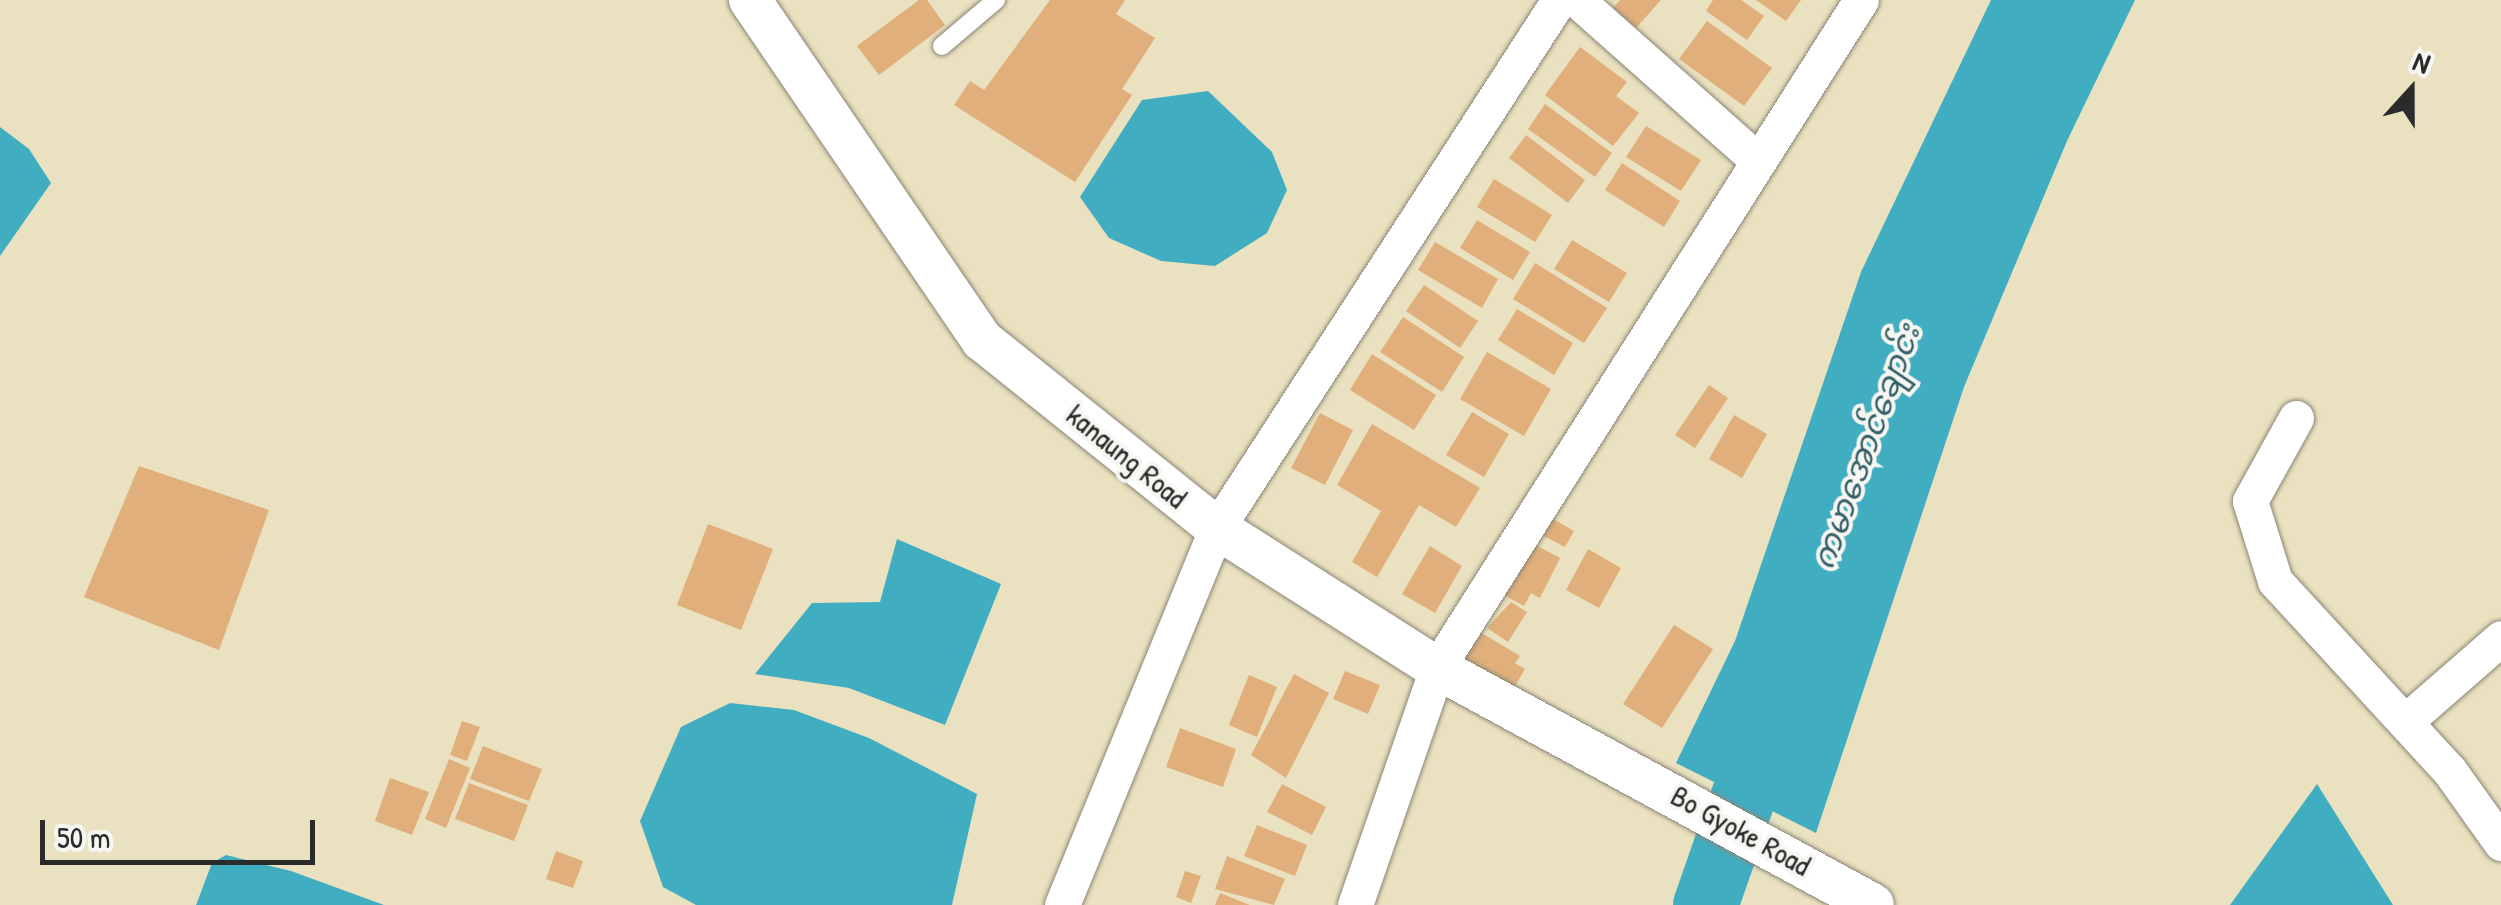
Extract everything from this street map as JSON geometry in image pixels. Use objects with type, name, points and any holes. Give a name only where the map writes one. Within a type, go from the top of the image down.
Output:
[{"type":"street","name":"kanaung Road","points":[[750,0],[982,340],[1217,528],[1437,668],[1633,770]]},
{"type":"street","points":[[1062,905],[1217,528],[1559,0]]},
{"type":"street","points":[[1578,0],[1757,160]]},
{"type":"street","points":[[1355,905],[1437,668],[1862,0]]},
{"type":"street","points":[[2296,418],[2250,501],[2265,557],[2295,608],[2406,721],[2501,844]]},
{"type":"street","points":[[2406,721],[2501,638]]},
{"type":"street","name":"Bo Gyoke Road","points":[[1633,770],[1862,898]]},
{"type":"lane","points":[[942,46],[996,0]]},
{"type":"water","points":[[1991,0],[2135,0],[2067,141],[1964,387],[1816,833],[1676,763],[1735,641],[1861,272]]},
{"type":"water","points":[[1208,91],[1272,152],[1287,190],[1267,233],[1215,266],[1161,261],[1109,238],[1080,197],[1142,100]]},
{"type":"water","points":[[0,127],[29,149],[51,183],[0,256]]},
{"type":"water","points":[[897,539],[1001,584],[945,725],[849,688],[755,674],[812,603],[880,602]]},
{"type":"water","points":[[730,703],[794,710],[869,738],[977,794],[952,905],[696,905],[663,887],[640,821],[681,727]]},
{"type":"water","points":[[2317,784],[2393,905],[2230,905]]},
{"type":"water","points":[[226,855],[291,871],[384,905],[196,905],[212,863]]},
{"type":"building","points":[[919,0],[927,0],[945,25],[879,75],[857,46]]},
{"type":"building","points":[[1050,0],[1125,0],[1116,14],[1155,38],[1122,89],[1132,95],[1075,182],[954,105],[970,81],[984,90]]},
{"type":"building","points":[[1620,0],[1661,0],[1636,28],[1613,8]]},
{"type":"building","points":[[1713,0],[1741,0],[1764,16],[1747,40],[1706,11]]},
{"type":"building","points":[[1756,0],[1801,0],[1786,21]]},
{"type":"building","points":[[1707,21],[1772,68],[1744,106],[1679,59]]},
{"type":"building","points":[[1580,47],[1627,82],[1616,96],[1639,113],[1613,146],[1545,95]]},
{"type":"building","points":[[1545,104],[1612,153],[1595,177],[1528,129]]},
{"type":"building","points":[[1646,126],[1701,160],[1681,191],[1626,157]]},
{"type":"building","points":[[1526,135],[1585,180],[1568,203],[1509,158]]},
{"type":"building","points":[[1622,163],[1680,201],[1664,227],[1605,190]]},
{"type":"building","points":[[1494,179],[1552,215],[1535,242],[1477,207]]},
{"type":"building","points":[[1477,220],[1530,252],[1513,280],[1460,248]]},
{"type":"building","points":[[1572,240],[1627,273],[1609,302],[1554,269]]},
{"type":"building","points":[[1435,242],[1498,279],[1482,308],[1418,270]]},
{"type":"building","points":[[1535,263],[1607,308],[1584,343],[1513,299]]},
{"type":"building","points":[[1424,285],[1478,321],[1460,348],[1406,311]]},
{"type":"building","points":[[1517,309],[1573,343],[1554,375],[1498,340]]},
{"type":"building","points":[[1403,317],[1464,357],[1442,392],[1380,352]]},
{"type":"building","points":[[1487,352],[1551,389],[1524,436],[1460,399]]},
{"type":"building","points":[[1372,354],[1436,395],[1414,430],[1350,390]]},
{"type":"building","points":[[1709,385],[1728,398],[1695,448],[1675,435]]},
{"type":"building","points":[[1472,412],[1509,434],[1484,477],[1446,455]]},
{"type":"building","points":[[1320,413],[1353,430],[1325,485],[1291,468]]},
{"type":"building","points":[[1734,415],[1767,434],[1742,478],[1709,459]]},
{"type":"building","points":[[1372,424],[1480,488],[1456,527],[1419,505],[1377,577],[1352,562],[1381,511],[1337,485]]},
{"type":"building","points":[[139,466],[269,510],[219,650],[84,597]]},
{"type":"building","points":[[1548,516],[1574,531],[1565,547],[1538,533]]},
{"type":"building","points":[[708,524],[773,549],[741,630],[677,605]]},
{"type":"building","points":[[1528,541],[1560,558],[1540,598],[1531,593],[1524,606],[1500,593]]},
{"type":"building","points":[[1430,546],[1462,566],[1435,613],[1402,594]]},
{"type":"building","points":[[1588,549],[1621,568],[1599,608],[1566,590]]},
{"type":"building","points":[[1511,602],[1527,612],[1508,642],[1487,628]]},
{"type":"building","points":[[1674,625],[1713,649],[1662,728],[1623,704]]},
{"type":"building","points":[[1480,632],[1520,656],[1515,663],[1525,669],[1514,688],[1457,654],[1469,635],[1476,639]]},
{"type":"building","points":[[1345,671],[1380,685],[1368,714],[1333,699]]},
{"type":"building","points":[[1294,674],[1329,693],[1286,778],[1251,755]]},
{"type":"building","points":[[1249,675],[1277,687],[1257,737],[1229,725]]},
{"type":"building","points":[[462,721],[480,727],[467,761],[450,755]]},
{"type":"building","points":[[1180,728],[1236,749],[1223,787],[1166,767]]},
{"type":"building","points":[[483,746],[542,769],[529,801],[470,779]]},
{"type":"building","points":[[449,759],[470,768],[446,828],[425,819]]},
{"type":"building","points":[[390,778],[429,792],[412,835],[375,821]]},
{"type":"building","points":[[469,783],[528,805],[514,841],[455,819]]},
{"type":"building","points":[[1282,784],[1326,807],[1312,835],[1267,812]]},
{"type":"building","points":[[1257,825],[1307,845],[1295,876],[1244,856]]},
{"type":"building","points":[[556,851],[583,861],[573,888],[546,879]]},
{"type":"building","points":[[1227,856],[1285,879],[1274,905],[1215,889]]},
{"type":"building","points":[[1185,871],[1201,876],[1191,903],[1176,897]]},
{"type":"building","points":[[1220,893],[1250,905],[1215,905]]},
{"type":"waterway","name":"ကမာအောင်ချောင်း","points":[[1705,905],[1771,715]]}]
